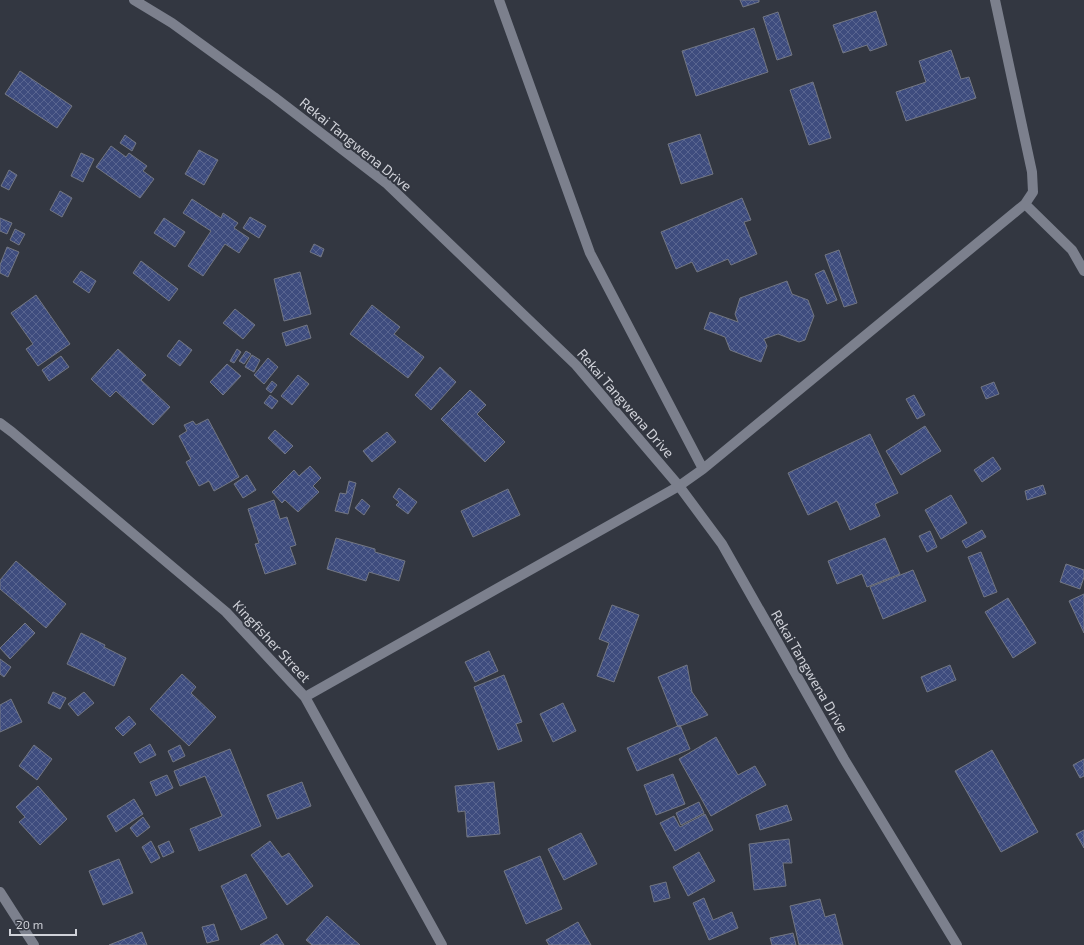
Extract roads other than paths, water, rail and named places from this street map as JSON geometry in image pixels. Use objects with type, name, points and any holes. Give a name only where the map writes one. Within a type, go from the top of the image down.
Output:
[{"type":"street","name":"Rekai Tangwena Drive","points":[[134,0],[172,23],[197,41],[386,183],[576,365],[679,486],[722,544],[844,759],[957,945]]},
{"type":"street","points":[[499,0],[590,253],[703,469]]},
{"type":"street","points":[[305,696],[679,486],[703,469],[1025,204],[1033,192],[1032,172],[994,0]]},
{"type":"street","points":[[1025,204],[1072,250],[1084,271]]},
{"type":"street","name":"Kingfisher Street","points":[[0,423],[226,612],[305,696],[442,945]]},
{"type":"street","points":[[0,892],[34,945]]}]
